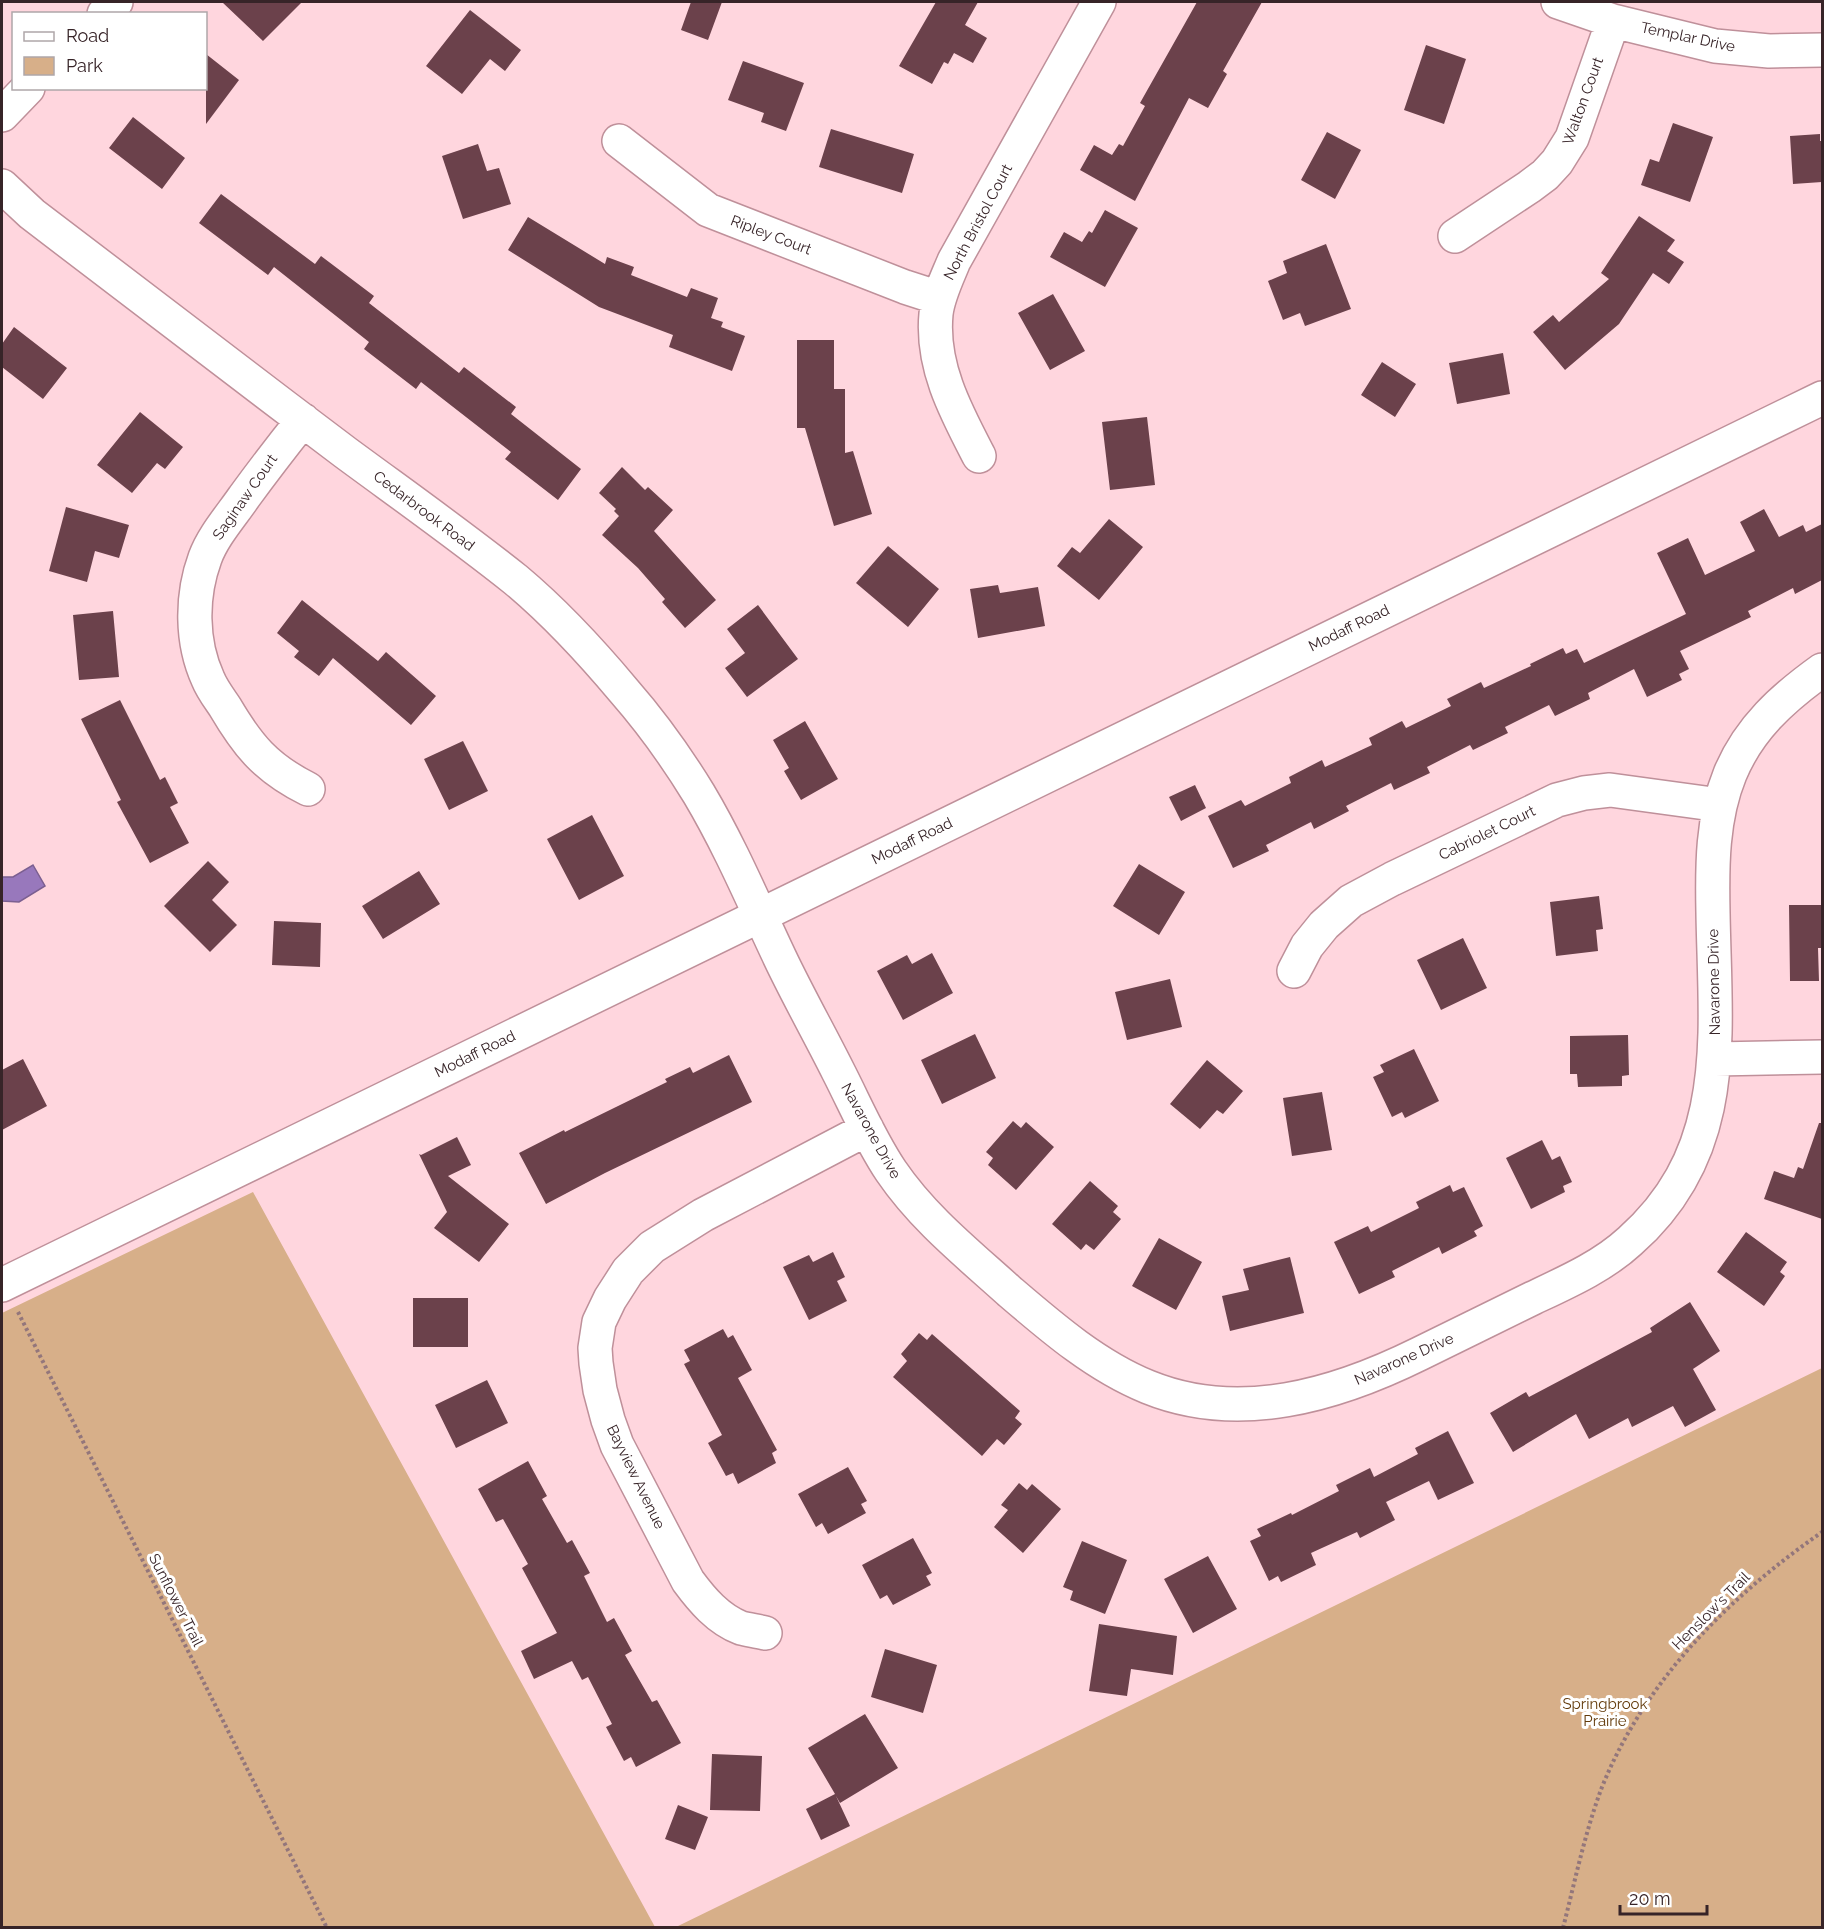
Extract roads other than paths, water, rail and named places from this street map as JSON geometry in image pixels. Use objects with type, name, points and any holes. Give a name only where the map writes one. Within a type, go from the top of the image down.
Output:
[{"type":"street","name":"North Bristol Court","points":[[979,456],[956,413],[942,375],[936,343],[936,315],[939,298],[954,261],[1099,2]]},
{"type":"street","name":"Templar Drive","points":[[1558,2],[1613,21],[1715,45],[1769,51],[1822,50]]},
{"type":"street","name":"Walton Court","points":[[1455,236],[1530,187],[1557,162],[1572,138],[1613,21]]},
{"type":"street","points":[[2,114],[26,90]]},
{"type":"street","name":"Ripley Court","points":[[619,141],[708,210],[905,287],[939,298]]},
{"type":"street","name":"Cedarbrook Road","points":[[2,186],[32,214],[519,583],[593,655],[631,698],[669,749],[701,797],[761,915]]},
{"type":"street","name":"Modaff Road","points":[[3,1284],[1822,398]]},
{"type":"street","name":"Saginaw Court","points":[[303,420],[216,537],[205,558],[199,580],[195,611],[195,637],[208,680],[244,738],[267,764],[286,778],[308,789]]},
{"type":"street","name":"Navarone Drive","points":[[761,915],[780,958],[888,1166],[914,1202],[938,1228],[1030,1309],[1082,1350],[1147,1387],[1178,1397],[1210,1403],[1239,1404],[1276,1401],[1334,1390],[1383,1371],[1554,1288],[1609,1258],[1635,1238],[1669,1199],[1682,1180],[1705,1122],[1715,1059],[1712,865],[1720,805],[1731,771],[1765,718],[1789,694],[1822,670]]},
{"type":"street","name":"Cabriolet Court","points":[[1294,971],[1307,946],[1324,925],[1352,901],[1392,879],[1557,800],[1584,793],[1610,790],[1720,805]]},
{"type":"street","points":[[1715,1059],[1822,1057]]},
{"type":"street","name":"Bayview Avenue","points":[[765,1633],[741,1628],[720,1616],[703,1601],[683,1570],[617,1445],[608,1420],[596,1363],[595,1348],[599,1322],[610,1299],[628,1271],[652,1247],[703,1215],[867,1129]]},
{"type":"park label","name":"Springbrook Prairie","points":[[1605,1712]]}]
